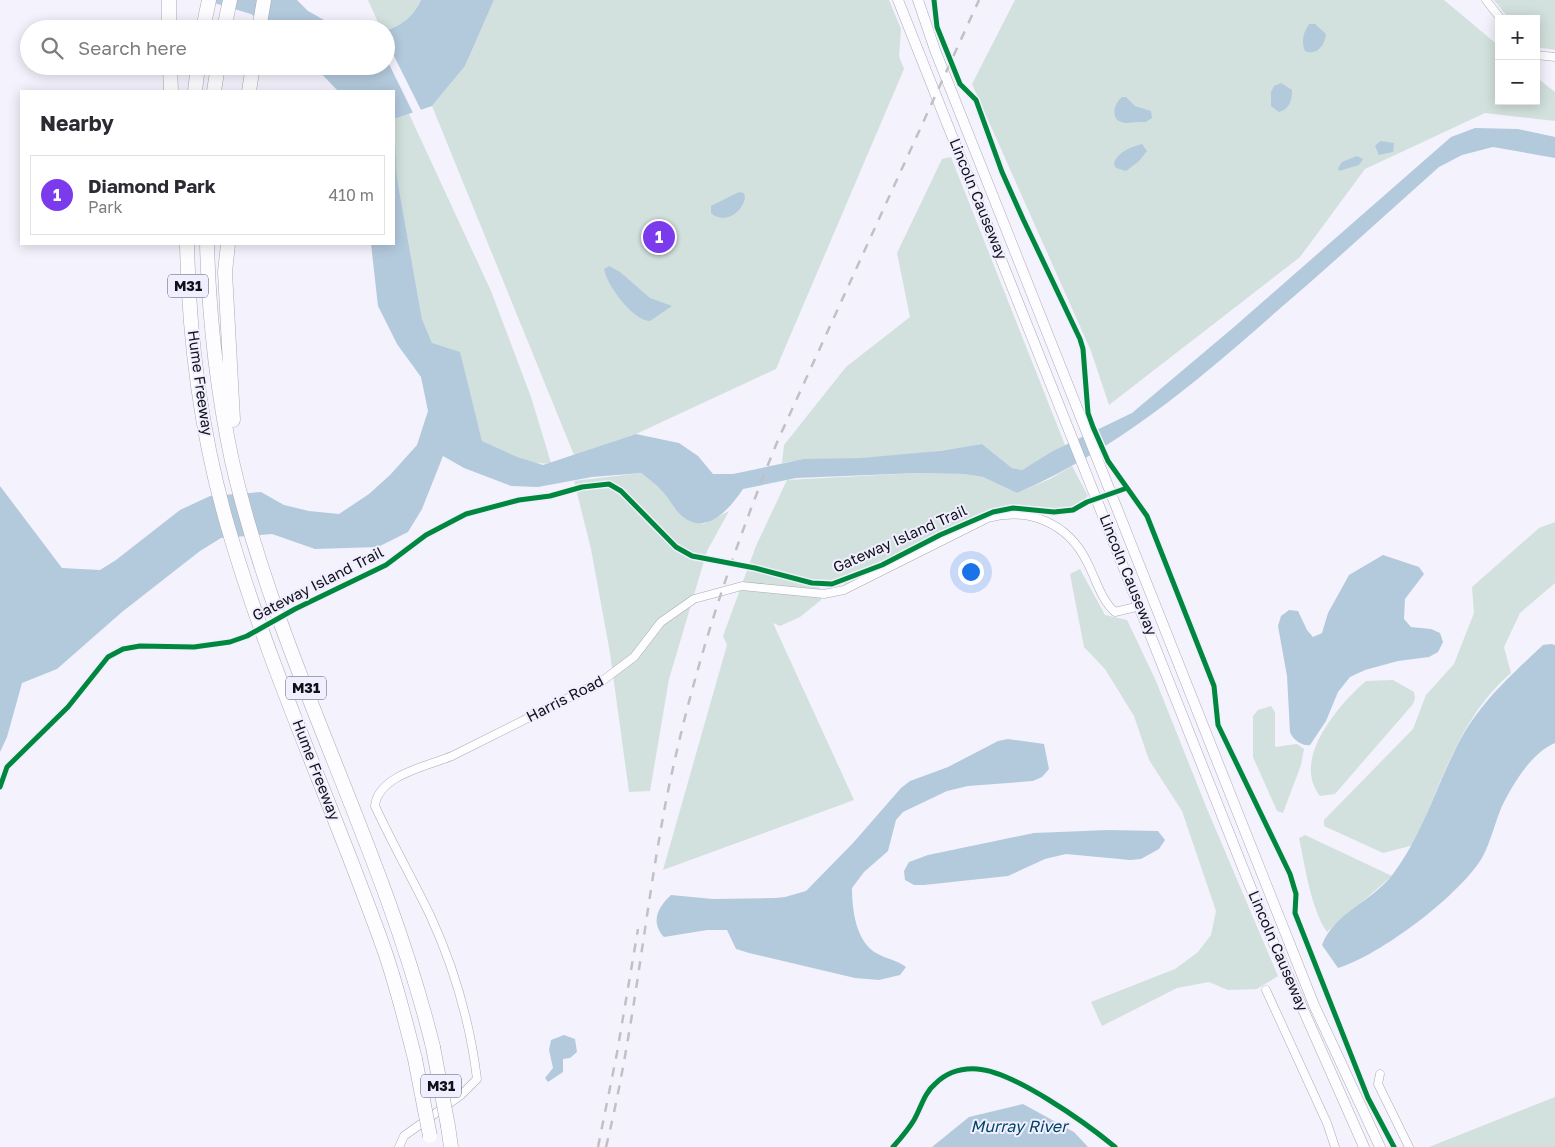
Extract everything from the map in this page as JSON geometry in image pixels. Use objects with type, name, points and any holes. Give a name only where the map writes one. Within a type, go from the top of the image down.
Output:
[{"type":"highway","points":[[169,0],[169,20]]},
{"type":"highway","points":[[206,20],[209,0]]},
{"type":"highway","points":[[226,20],[230,0]]},
{"type":"highway","points":[[261,20],[264,0]]},
{"type":"highway","points":[[170,75],[171,90]]},
{"type":"highway","points":[[194,90],[197,75]]},
{"type":"highway","points":[[214,90],[217,75]]},
{"type":"highway","points":[[249,90],[252,75]]},
{"type":"highway","points":[[178,245],[181,278],[191,329]]},
{"type":"highway","name":"Hume Freeway","points":[[187,245],[191,329],[203,419],[227,525],[249,594],[385,954],[416,1059],[431,1142]]},
{"type":"highway","name":"Hume Freeway","points":[[207,245],[212,332],[248,521],[305,686],[412,971],[433,1047],[451,1147]]},
{"type":"highway","points":[[228,245],[225,272],[228,415]]},
{"type":"main road","name":"Lincoln Causeway","points":[[898,0],[1264,921],[1364,1147]]},
{"type":"main road","name":"Lincoln Causeway","points":[[918,0],[935,50],[1300,970],[1380,1147]]},
{"type":"main road","points":[[1140,606],[1154,601]]},
{"type":"street","points":[[1486,0],[1498,15]]},
{"type":"street","points":[[1540,55],[1555,57]]},
{"type":"street","name":"Harris Road","points":[[399,1147],[404,1136],[460,1095],[477,1079],[470,1033],[454,974],[430,916],[375,806],[380,791],[391,782],[408,771],[430,766],[452,756],[602,681],[634,658],[661,622],[694,600],[742,586],[824,594],[844,590],[988,518],[1008,513],[1041,519],[1064,532],[1075,541],[1086,560],[1105,604],[1115,612],[1140,606]]},
{"type":"street","name":"Lincoln Causeway","points":[[1266,990],[1327,1123],[1335,1147]]},
{"type":"street","points":[[1380,1074],[1378,1084],[1409,1147]]},
{"type":"shaded area","points":[[368,0],[421,0],[415,11],[398,26],[395,27],[395,20],[377,20]]},
{"type":"shaded area","points":[[494,0],[889,0],[901,29],[899,56],[904,69],[776,369],[636,434],[574,455],[432,106],[465,66]]},
{"type":"shaded area","points":[[1015,0],[1444,0],[1495,43],[1495,105],[1540,105],[1540,80],[1555,92],[1555,121],[1485,113],[1365,169],[1300,257],[1109,405],[1091,351],[972,84]]},
{"type":"shaded area","points":[[1494,0],[1555,0],[1555,50],[1540,48],[1540,15],[1506,15]]},
{"type":"shaded area","points":[[409,114],[491,291],[531,397],[551,463],[524,460],[482,441],[474,411],[432,343],[422,319],[397,178],[395,119]]},
{"type":"shaded area","points":[[951,157],[1065,445],[1022,470],[1012,468],[982,444],[893,456],[782,463],[784,445],[846,367],[910,317],[897,253],[942,159]]},
{"type":"shaded area","points":[[1072,466],[1088,496],[1073,508],[1049,510],[1022,506],[973,522],[846,584],[820,587],[821,600],[800,617],[780,626],[773,623],[854,800],[663,870],[727,645],[723,636],[756,546],[787,480],[918,473],[964,474],[983,477],[1017,493],[1050,479]]},
{"type":"shaded area","points":[[641,473],[662,490],[681,515],[704,524],[729,511],[707,551],[669,679],[650,791],[629,792],[610,653],[591,549],[574,481]]},
{"type":"shaded area","points":[[1555,522],[1555,583],[1520,613],[1504,647],[1511,673],[1478,709],[1465,731],[1442,776],[1414,845],[1383,853],[1324,826],[1324,820],[1413,729],[1426,695],[1454,664],[1474,613],[1472,587],[1539,528]]},
{"type":"shaded area","points":[[1080,569],[1105,615],[1127,620],[1156,681],[1207,809],[1278,976],[1257,989],[1228,990],[1209,982],[1177,988],[1102,1026],[1091,1002],[1175,969],[1198,952],[1211,935],[1216,911],[1182,811],[1149,760],[1134,716],[1105,669],[1084,647],[1070,574]]},
{"type":"shaded area","points":[[1393,680],[1414,692],[1413,704],[1335,794],[1320,796],[1313,782],[1311,766],[1314,750],[1331,718],[1366,681]]},
{"type":"shaded area","points":[[1271,706],[1275,712],[1275,747],[1297,744],[1304,749],[1301,765],[1283,813],[1277,811],[1253,757],[1253,716],[1258,710]]},
{"type":"shaded area","points":[[1305,835],[1392,876],[1327,932],[1317,912],[1306,874],[1299,838]]},
{"type":"shaded area","points":[[1555,1097],[1555,1147],[1429,1147]]},
{"type":"water","points":[[204,0],[297,0],[308,11],[324,20],[260,20],[251,14]]},
{"type":"water","points":[[421,0],[494,0],[465,66],[432,106],[395,119],[395,90],[337,90],[323,75],[395,75],[395,27],[415,11]]},
{"type":"water","points":[[1309,24],[1315,24],[1326,34],[1322,46],[1313,52],[1305,51],[1303,44],[1304,34]]},
{"type":"water","points":[[1281,83],[1292,90],[1292,94],[1291,101],[1286,109],[1279,112],[1271,106],[1271,92],[1274,86]]},
{"type":"water","points":[[1122,97],[1126,97],[1135,106],[1151,111],[1152,118],[1146,122],[1127,123],[1117,120],[1114,113],[1115,108]]},
{"type":"water","points":[[1475,128],[1518,129],[1555,137],[1555,158],[1493,147],[1462,155],[1439,167],[1217,363],[1154,413],[1088,456],[1053,476],[1017,493],[983,477],[964,474],[918,473],[796,478],[743,489],[717,518],[709,522],[700,523],[691,522],[682,516],[660,488],[641,473],[592,477],[538,487],[511,486],[464,468],[443,456],[422,509],[408,532],[378,547],[315,549],[272,534],[221,538],[200,551],[122,612],[57,669],[22,683],[7,737],[0,752],[0,486],[62,568],[100,570],[116,560],[180,510],[210,496],[261,492],[284,505],[309,511],[339,514],[369,494],[390,475],[417,445],[428,411],[421,377],[397,344],[378,306],[371,245],[395,245],[395,139],[397,178],[422,319],[432,343],[460,352],[482,441],[517,457],[543,465],[636,434],[679,443],[698,456],[713,474],[733,474],[804,459],[861,458],[939,451],[982,444],[1012,468],[1022,470],[1053,451],[1132,413],[1234,327],[1451,137]]},
{"type":"water","points":[[1380,141],[1394,143],[1393,152],[1379,155],[1375,146]]},
{"type":"water","points":[[1142,144],[1147,151],[1139,161],[1126,171],[1116,168],[1114,164],[1121,153]]},
{"type":"water","points":[[1357,156],[1363,159],[1359,165],[1339,171],[1338,168],[1342,162]]},
{"type":"water","points":[[739,192],[744,193],[745,198],[740,208],[732,216],[721,218],[711,213],[711,206]]},
{"type":"water","points":[[609,266],[620,272],[650,298],[672,306],[650,321],[636,315],[621,301],[606,276],[604,269]]},
{"type":"water","points":[[1383,555],[1419,567],[1424,574],[1405,599],[1404,619],[1411,627],[1431,629],[1440,633],[1443,642],[1438,652],[1429,657],[1398,661],[1365,670],[1350,677],[1338,692],[1326,721],[1310,745],[1301,744],[1290,732],[1287,676],[1278,626],[1281,616],[1289,610],[1298,611],[1307,630],[1313,637],[1322,633],[1328,613],[1349,575]]},
{"type":"water","points":[[1543,645],[1555,645],[1555,743],[1538,754],[1517,779],[1502,806],[1483,856],[1457,888],[1418,922],[1375,951],[1338,968],[1322,945],[1328,934],[1335,924],[1385,883],[1403,860],[1412,845],[1454,752],[1482,707]]},
{"type":"water","points":[[1008,739],[1044,744],[1049,769],[1042,777],[1033,781],[968,786],[947,791],[903,812],[896,820],[888,851],[864,872],[852,888],[854,916],[860,934],[871,949],[906,967],[900,975],[879,980],[855,978],[736,949],[727,930],[707,930],[664,937],[657,926],[659,910],[671,895],[713,899],[775,898],[806,891],[853,843],[901,788],[910,781],[948,767],[998,741]]},
{"type":"water","points":[[1108,830],[1158,831],[1165,840],[1159,849],[1141,859],[1130,860],[1066,854],[1045,859],[1008,876],[924,885],[914,885],[905,880],[904,871],[909,862],[928,855],[1034,833]]},
{"type":"water","points":[[564,1035],[575,1039],[577,1052],[570,1058],[563,1059],[563,1072],[548,1082],[545,1078],[553,1068],[549,1050],[551,1040]]},
{"type":"water","name":"Murray River","points":[[1023,1104],[1074,1132],[1088,1147],[932,1147],[969,1117]]},
{"type":"pier","points":[[395,58],[422,112],[414,115],[394,75]]},
{"type":"railway","points":[[606,1147],[624,1061],[666,801],[687,708],[713,618],[760,484],[778,440],[979,0]]},
{"type":"railway","points":[[598,1147],[617,1053],[638,929]]},
{"type":"cycle path","points":[[934,0],[937,27],[960,84],[976,100],[1002,172],[1080,339],[1083,349],[1088,413],[1093,427],[1108,461],[1147,516],[1214,686],[1218,725],[1290,874],[1296,894],[1295,913],[1368,1098],[1394,1147]]},
{"type":"cycle path","name":"Gateway Island Trail","points":[[0,787],[7,767],[68,707],[108,657],[123,649],[140,646],[194,647],[230,642],[247,636],[295,609],[386,565],[426,535],[466,514],[519,500],[550,496],[582,487],[609,484],[621,491],[676,547],[692,556],[755,568],[812,583],[832,584],[882,565],[940,535],[993,512],[1013,508],[1054,512],[1073,510],[1087,502],[1127,488]]},
{"type":"cycle path","points":[[893,1147],[912,1124],[925,1096],[931,1088],[949,1074],[971,1069],[992,1072],[1029,1088],[1068,1112],[1115,1147]]},
{"type":"place","name":"Diamond Park","points":[[659,237]]}]
